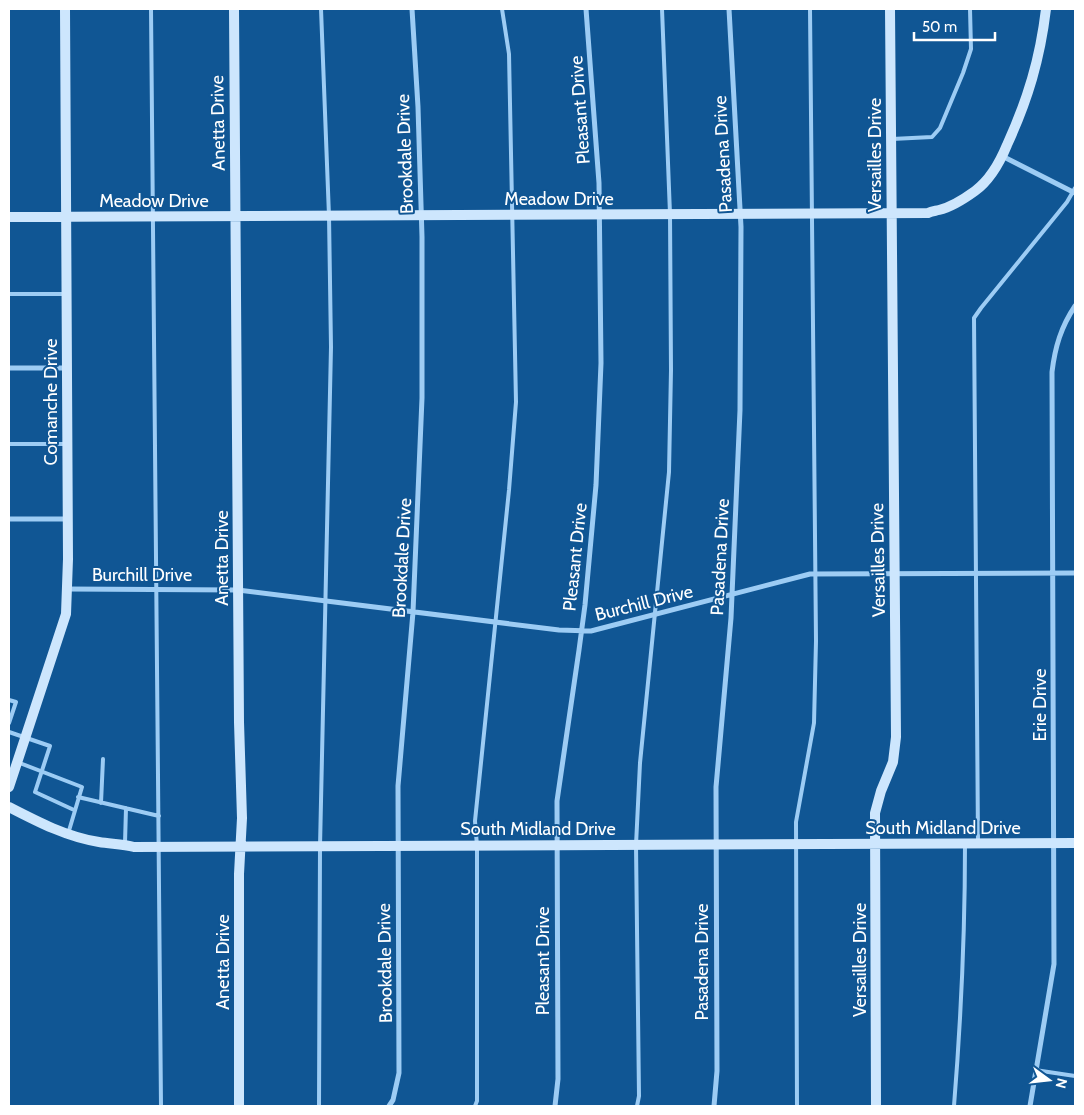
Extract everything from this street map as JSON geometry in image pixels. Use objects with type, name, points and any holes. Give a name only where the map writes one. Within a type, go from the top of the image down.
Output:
[{"type":"street","name":"Comanche Drive","points":[[9,787],[66,614],[68,519],[65,9]]},
{"type":"street","name":"Anetta Drive","points":[[234,9],[238,590],[242,818],[240,847],[239,1106]]},
{"type":"street","name":"Brookdale Drive","points":[[389,1106],[393,1100],[399,1073],[398,786],[413,612],[422,398],[421,216],[418,107],[412,9]]},
{"type":"street","name":"Pleasant Drive","points":[[554,1106],[558,1079],[557,801],[582,631],[594,502],[601,363],[599,215],[593,89],[586,9]]},
{"type":"street","name":"Pasadena Drive","points":[[714,1106],[717,1071],[716,787],[732,595],[740,428],[740,214],[729,9]]},
{"type":"street","name":"Versailles Drive","points":[[876,1106],[876,808],[880,791],[893,762],[896,748],[890,9]]},
{"type":"street","name":"Meadow Drive","points":[[9,217],[928,213],[958,203],[983,185],[993,172],[1012,136],[1030,90],[1042,41],[1046,9]]},
{"type":"street","points":[[1002,156],[1075,191]]},
{"type":"street","name":"Erie Drive","points":[[1030,1106],[1054,964],[1052,366],[1060,334],[1075,306]]},
{"type":"street","points":[[9,368],[67,368]]},
{"type":"street","points":[[9,519],[68,519]]},
{"type":"street","name":"Burchill Drive","points":[[67,588],[238,590],[559,630],[590,631],[805,575],[1075,573]]},
{"type":"street","name":"South Midland Drive","points":[[9,808],[38,824],[68,834],[100,842],[160,847],[1075,843]]},
{"type":"lane","points":[[151,9],[161,1106]]},
{"type":"lane","points":[[319,1106],[320,847],[331,347],[329,216],[321,9]]},
{"type":"lane","points":[[475,1106],[477,1101],[477,846],[475,821],[509,490],[516,402],[509,130],[509,54],[502,9]]},
{"type":"lane","points":[[637,1106],[639,1096],[636,845],[640,763],[669,472],[671,370],[670,214],[662,9]]},
{"type":"lane","points":[[797,1106],[796,822],[814,723],[816,642],[810,9]]},
{"type":"lane","points":[[891,139],[932,137],[940,128],[963,73],[970,49],[970,9]]},
{"type":"lane","points":[[978,844],[974,318],[1075,191]]},
{"type":"lane","points":[[9,294],[66,294]]},
{"type":"lane","points":[[9,444],[67,444]]},
{"type":"lane","points":[[9,700],[16,702],[9,723]]},
{"type":"lane","points":[[9,732],[50,746],[35,792],[74,810]]},
{"type":"lane","points":[[101,803],[103,759]]},
{"type":"lane","points":[[17,762],[82,787],[68,834]]},
{"type":"lane","points":[[78,798],[159,816]]},
{"type":"lane","points":[[125,845],[126,808]]},
{"type":"lane","points":[[954,1106],[965,940],[965,844]]},
{"type":"lane","points":[[1035,1070],[1075,1076]]}]
